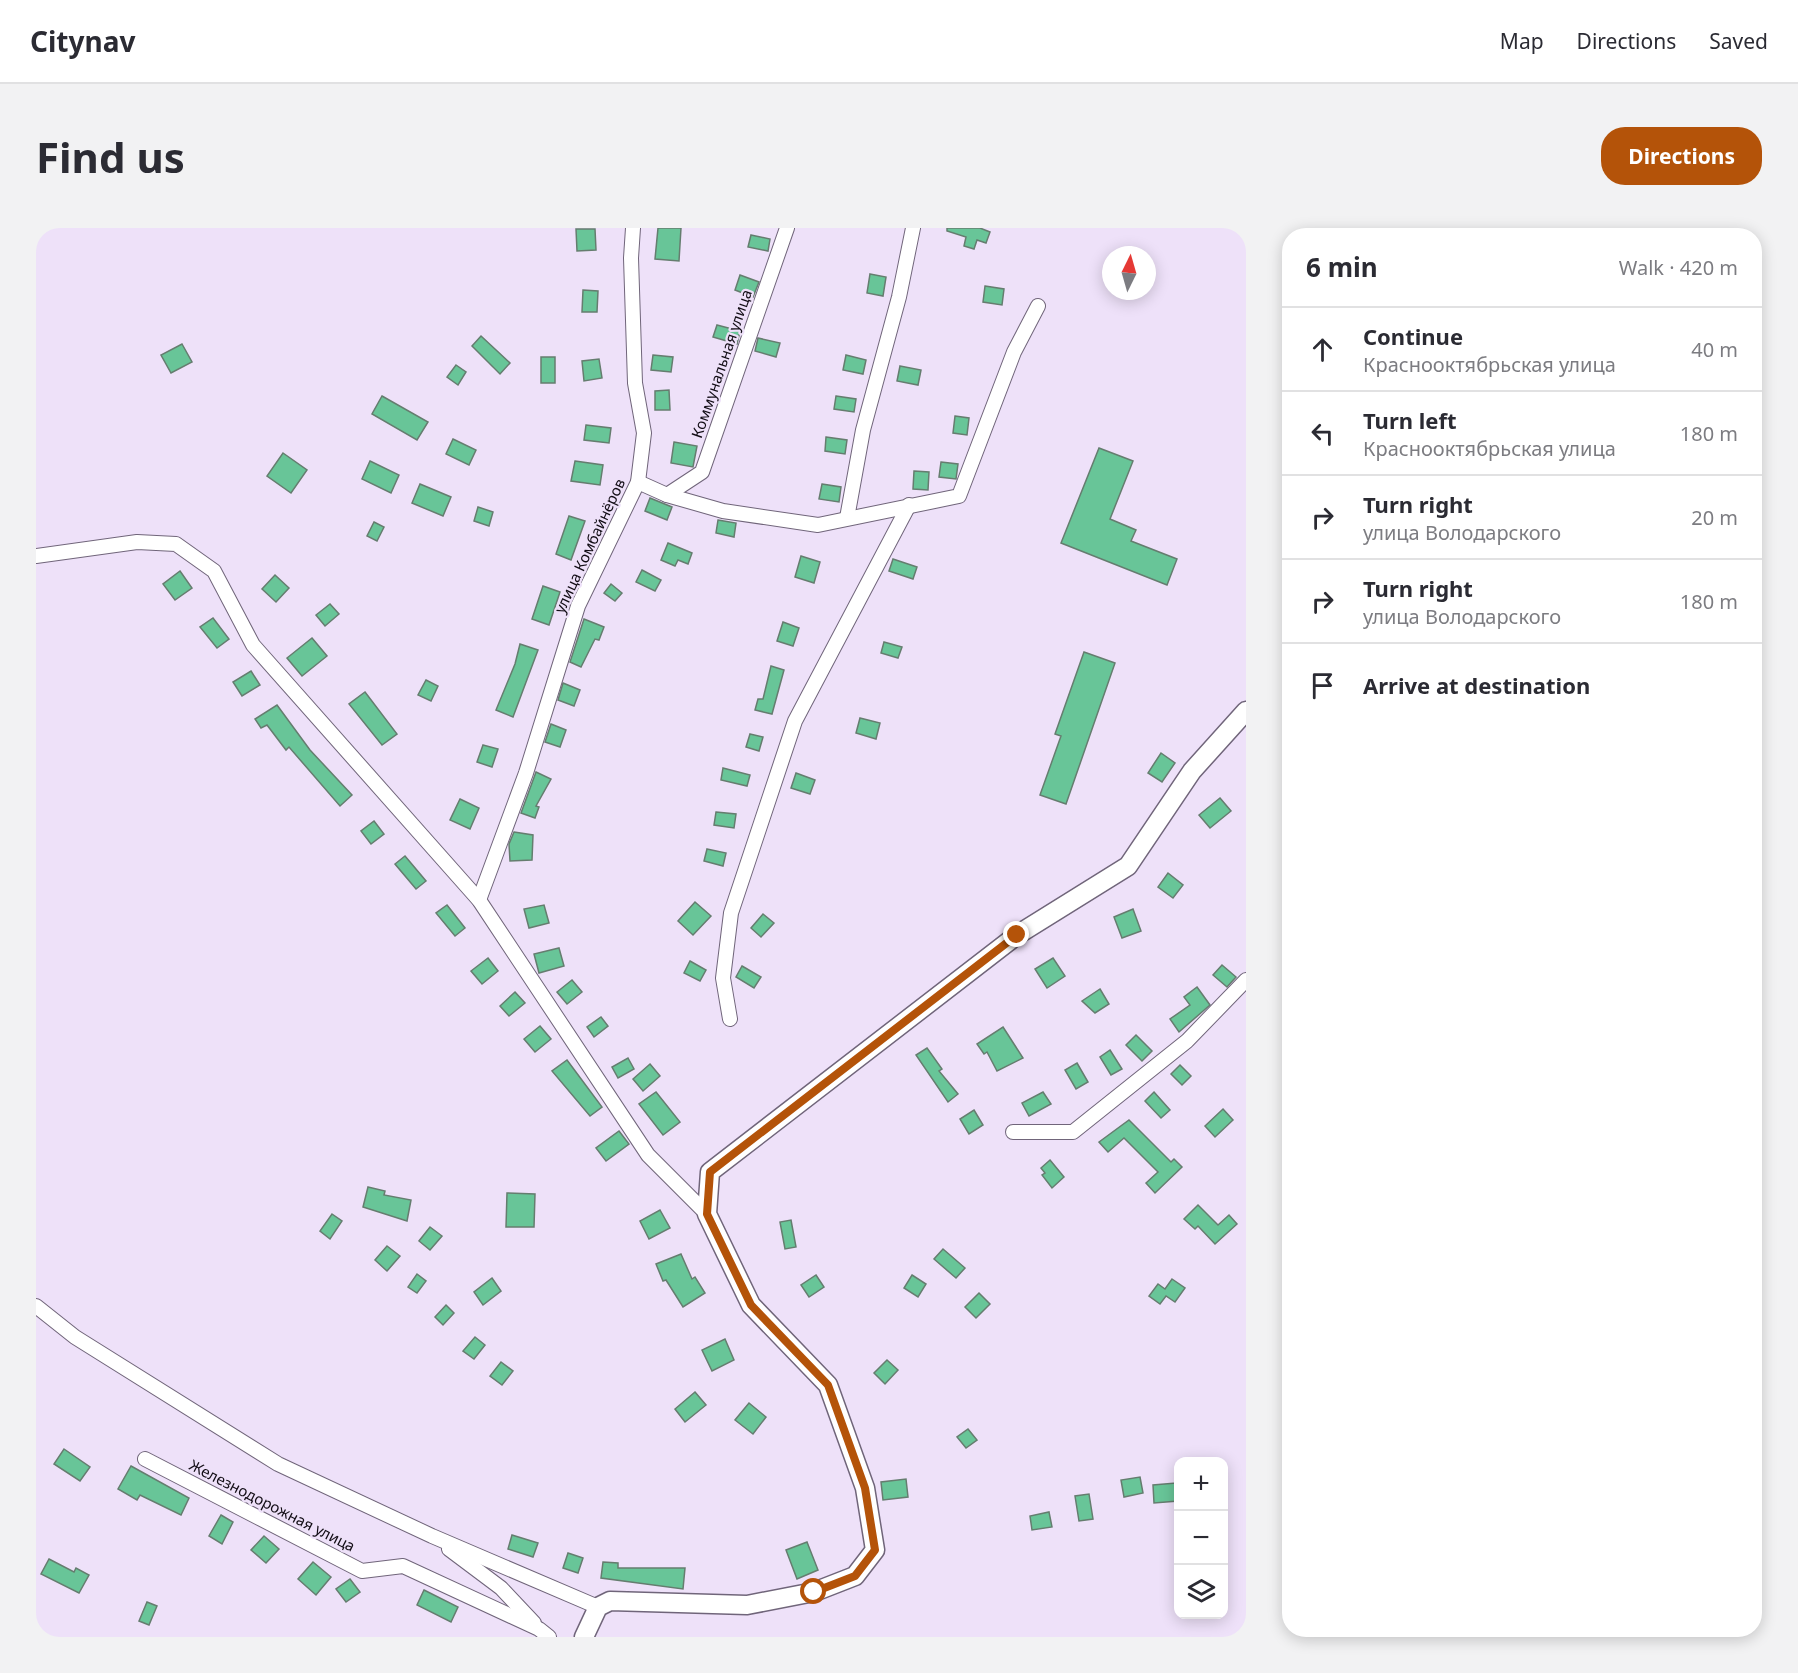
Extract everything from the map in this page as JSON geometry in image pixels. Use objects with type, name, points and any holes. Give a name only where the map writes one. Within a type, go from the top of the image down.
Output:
[{"type":"street","name":"улица Комбайнёров","points":[[478,900],[526,773],[578,606],[638,482],[644,433],[635,383],[631,258],[633,228]]},
{"type":"street","name":"Коммунальная улица","points":[[667,495],[702,472],[787,228]]},
{"type":"street","points":[[847,518],[862,430],[899,297],[913,228]]},
{"type":"street","points":[[638,482],[667,495],[723,511],[818,525],[959,496],[1014,352],[1038,306]]},
{"type":"street","points":[[730,1019],[723,978],[731,913],[795,721],[909,505]]},
{"type":"street","points":[[36,556],[137,542],[176,544],[214,571],[253,645],[478,900],[648,1155],[707,1214],[751,1305],[828,1385],[865,1488],[875,1550],[855,1576],[814,1592],[747,1605],[610,1601],[598,1607],[584,1637]]},
{"type":"street","points":[[707,1214],[710,1172],[1017,935],[1128,866],[1192,771],[1246,711]]},
{"type":"street","points":[[1013,1132],[1073,1132],[1187,1041],[1246,980]]},
{"type":"street","points":[[36,1306],[75,1337],[278,1464],[432,1536],[598,1607]]},
{"type":"street","name":"Железнодорожная улица","points":[[145,1459],[362,1571],[403,1566],[544,1633]]},
{"type":"street","points":[[432,1536],[501,1588],[544,1633]]},
{"type":"building","points":[[658,228],[681,228],[679,261],[655,259]]},
{"type":"building","points":[[947,228],[980,228],[990,232],[986,243],[977,240],[974,249],[964,246],[966,237],[947,231]]},
{"type":"building","points":[[576,229],[595,229],[596,250],[577,251]]},
{"type":"building","points":[[751,235],[770,239],[768,251],[748,247]]},
{"type":"building","points":[[870,274],[886,277],[883,296],[867,293]]},
{"type":"building","points":[[740,275],[759,282],[753,297],[735,290]]},
{"type":"building","points":[[985,286],[1004,289],[1002,305],[983,302]]},
{"type":"building","points":[[583,290],[598,291],[597,312],[582,312]]},
{"type":"building","points":[[717,325],[740,331],[737,344],[713,337]]},
{"type":"building","points":[[481,336],[510,363],[500,374],[472,346]]},
{"type":"building","points":[[758,338],[780,343],[776,357],[755,351]]},
{"type":"building","points":[[182,344],[192,362],[171,373],[161,355]]},
{"type":"building","points":[[653,355],[673,357],[671,372],[651,370]]},
{"type":"building","points":[[846,355],[866,360],[863,374],[843,370]]},
{"type":"building","points":[[541,357],[555,357],[555,383],[541,383]]},
{"type":"building","points":[[599,359],[602,378],[584,381],[582,361]]},
{"type":"building","points":[[456,365],[466,372],[458,385],[447,377]]},
{"type":"building","points":[[900,366],[921,370],[918,385],[897,381]]},
{"type":"building","points":[[669,390],[670,410],[655,410],[655,391]]},
{"type":"building","points":[[382,396],[428,422],[417,440],[372,414]]},
{"type":"building","points":[[836,396],[856,399],[854,412],[834,409]]},
{"type":"building","points":[[955,416],[969,418],[967,435],[953,433]]},
{"type":"building","points":[[586,425],[611,428],[609,443],[584,440]]},
{"type":"building","points":[[826,437],[847,440],[845,454],[825,451]]},
{"type":"building","points":[[453,439],[476,450],[469,465],[446,454]]},
{"type":"building","points":[[674,442],[697,446],[693,467],[671,463]]},
{"type":"building","points":[[1099,448],[1133,461],[1110,519],[1136,530],[1131,541],[1177,559],[1167,585],[1061,543]]},
{"type":"building","points":[[283,453],[307,470],[291,493],[267,476]]},
{"type":"building","points":[[370,461],[399,475],[391,493],[362,479]]},
{"type":"building","points":[[575,461],[603,465],[600,485],[571,481]]},
{"type":"building","points":[[941,462],[958,464],[956,479],[939,477]]},
{"type":"building","points":[[914,471],[929,472],[928,490],[913,489]]},
{"type":"building","points":[[420,484],[451,497],[443,516],[412,503]]},
{"type":"building","points":[[822,484],[841,487],[839,502],[819,499]]},
{"type":"building","points":[[650,498],[672,507],[667,520],[645,511]]},
{"type":"building","points":[[478,507],[493,512],[489,526],[474,521]]},
{"type":"building","points":[[569,516],[585,521],[571,560],[556,554]]},
{"type":"building","points":[[718,520],[736,523],[734,537],[716,533]]},
{"type":"building","points":[[374,522],[384,527],[377,541],[367,536]]},
{"type":"building","points":[[668,543],[692,553],[688,564],[678,560],[675,566],[661,560]]},
{"type":"building","points":[[801,556],[820,562],[814,583],[795,577]]},
{"type":"building","points":[[893,559],[917,567],[913,579],[889,571]]},
{"type":"building","points":[[642,570],[661,580],[655,591],[636,582]]},
{"type":"building","points":[[180,571],[192,588],[175,600],[163,584]]},
{"type":"building","points":[[275,575],[289,588],[276,602],[262,589]]},
{"type":"building","points":[[611,584],[622,593],[615,601],[604,593]]},
{"type":"building","points":[[543,586],[560,592],[549,625],[532,619]]},
{"type":"building","points":[[330,604],[339,614],[325,626],[316,615]]},
{"type":"building","points":[[213,618],[229,639],[217,648],[200,627]]},
{"type":"building","points":[[584,619],[604,627],[599,640],[595,639],[581,667],[570,662]]},
{"type":"building","points":[[783,622],[799,628],[793,646],[777,641]]},
{"type":"building","points":[[312,638],[327,656],[302,676],[287,658]]},
{"type":"building","points":[[884,642],[902,647],[898,658],[881,653]]},
{"type":"building","points":[[520,644],[538,650],[513,717],[496,710],[515,664]]},
{"type":"building","points":[[1084,652],[1115,663],[1066,804],[1040,795],[1061,736],[1055,734]]},
{"type":"building","points":[[771,666],[784,670],[772,714],[755,710],[758,699],[763,699]]},
{"type":"building","points":[[251,671],[260,685],[242,696],[233,682]]},
{"type":"building","points":[[426,680],[438,686],[431,701],[418,695]]},
{"type":"building","points":[[563,683],[580,690],[574,706],[558,700]]},
{"type":"building","points":[[365,692],[397,734],[382,745],[349,704]]},
{"type":"building","points":[[277,705],[310,750],[352,795],[340,806],[289,747],[286,750],[267,725],[261,728],[255,719]]},
{"type":"building","points":[[860,718],[880,723],[876,739],[856,733]]},
{"type":"building","points":[[551,724],[566,730],[560,747],[545,742]]},
{"type":"building","points":[[750,734],[763,737],[759,751],[746,747]]},
{"type":"building","points":[[483,745],[498,749],[492,767],[477,762]]},
{"type":"building","points":[[1161,753],[1175,763],[1162,782],[1148,773]]},
{"type":"building","points":[[723,768],[750,775],[747,786],[721,780]]},
{"type":"building","points":[[536,772],[551,779],[536,806],[539,807],[535,818],[521,813]]},
{"type":"building","points":[[796,773],[815,780],[810,794],[791,788]]},
{"type":"building","points":[[1220,798],[1231,811],[1210,828],[1199,815]]},
{"type":"building","points":[[460,799],[479,808],[470,829],[450,820]]},
{"type":"building","points":[[716,812],[736,814],[734,828],[714,825]]},
{"type":"building","points":[[374,821],[384,834],[371,844],[361,831]]},
{"type":"building","points":[[514,832],[533,835],[532,860],[510,861],[509,844]]},
{"type":"building","points":[[707,849],[726,853],[723,866],[704,861]]},
{"type":"building","points":[[405,856],[426,881],[416,889],[395,864]]},
{"type":"building","points":[[1168,873],[1183,885],[1173,898],[1158,887]]},
{"type":"building","points":[[695,902],[711,916],[693,935],[678,921]]},
{"type":"building","points":[[447,905],[465,928],[455,936],[436,913]]},
{"type":"building","points":[[544,905],[549,923],[529,928],[524,909]]},
{"type":"building","points":[[1133,909],[1141,931],[1122,938],[1114,917]]},
{"type":"building","points":[[763,914],[774,923],[761,937],[751,928]]},
{"type":"building","points":[[559,948],[564,966],[539,973],[534,954]]},
{"type":"building","points":[[488,958],[498,971],[482,984],[471,971]]},
{"type":"building","points":[[1053,958],[1065,976],[1047,988],[1035,969]]},
{"type":"building","points":[[690,961],[706,970],[700,981],[684,973]]},
{"type":"building","points":[[1222,965],[1236,977],[1227,987],[1213,975]]},
{"type":"building","points":[[742,966],[761,977],[754,988],[736,977]]},
{"type":"building","points":[[572,980],[582,992],[567,1004],[557,992]]},
{"type":"building","points":[[1197,987],[1210,1005],[1179,1032],[1170,1019],[1190,1005],[1184,997]]},
{"type":"building","points":[[1100,989],[1109,1004],[1095,1013],[1082,1001]]},
{"type":"building","points":[[515,992],[525,1003],[509,1016],[500,1006]]},
{"type":"building","points":[[601,1017],[608,1026],[594,1037],[587,1027]]},
{"type":"building","points":[[540,1026],[551,1039],[535,1052],[524,1039]]},
{"type":"building","points":[[1003,1027],[1023,1058],[997,1071],[987,1052],[984,1054],[977,1044]]},
{"type":"building","points":[[1136,1035],[1152,1051],[1142,1061],[1126,1045]]},
{"type":"building","points":[[927,1048],[942,1069],[939,1071],[958,1094],[948,1102],[916,1055]]},
{"type":"building","points":[[1110,1050],[1122,1069],[1111,1075],[1100,1057]]},
{"type":"building","points":[[628,1058],[634,1069],[618,1078],[612,1067]]},
{"type":"building","points":[[567,1060],[602,1107],[590,1116],[552,1071]]},
{"type":"building","points":[[1077,1063],[1088,1082],[1076,1089],[1065,1070]]},
{"type":"building","points":[[650,1064],[660,1076],[643,1091],[633,1079]]},
{"type":"building","points":[[1180,1065],[1191,1076],[1182,1085],[1171,1074]]},
{"type":"building","points":[[656,1092],[680,1122],[663,1135],[639,1104]]},
{"type":"building","points":[[1043,1092],[1051,1104],[1029,1116],[1022,1103]]},
{"type":"building","points":[[1154,1092],[1170,1110],[1161,1118],[1145,1101]]},
{"type":"building","points":[[1223,1109],[1233,1120],[1215,1137],[1205,1126]]},
{"type":"building","points":[[974,1110],[983,1125],[969,1134],[960,1119]]},
{"type":"building","points":[[1129,1120],[1171,1162],[1174,1159],[1182,1167],[1155,1193],[1146,1183],[1158,1172],[1124,1138],[1108,1152],[1099,1142]]},
{"type":"building","points":[[619,1131],[629,1144],[606,1161],[596,1148]]},
{"type":"building","points":[[1050,1160],[1064,1177],[1052,1188],[1042,1175],[1045,1173],[1041,1168]]},
{"type":"building","points":[[368,1187],[385,1191],[384,1195],[411,1200],[407,1221],[363,1207]]},
{"type":"building","points":[[507,1193],[535,1194],[534,1227],[506,1227]]},
{"type":"building","points":[[1198,1205],[1218,1225],[1229,1215],[1237,1224],[1215,1244],[1198,1226],[1195,1229],[1184,1219]]},
{"type":"building","points":[[660,1210],[670,1228],[649,1239],[640,1221]]},
{"type":"building","points":[[332,1214],[342,1221],[330,1239],[320,1231]]},
{"type":"building","points":[[791,1220],[796,1247],[785,1249],[780,1222]]},
{"type":"building","points":[[430,1227],[442,1236],[430,1250],[419,1241]]},
{"type":"building","points":[[387,1246],[400,1256],[387,1271],[375,1260]]},
{"type":"building","points":[[943,1249],[965,1268],[956,1278],[934,1259]]},
{"type":"building","points":[[681,1254],[692,1279],[695,1277],[705,1293],[683,1307],[666,1280],[663,1281],[656,1264]]},
{"type":"building","points":[[417,1274],[426,1281],[417,1293],[408,1287]]},
{"type":"building","points":[[816,1275],[824,1287],[809,1297],[801,1285]]},
{"type":"building","points":[[912,1275],[926,1284],[918,1297],[904,1288]]},
{"type":"building","points":[[492,1278],[501,1291],[483,1305],[474,1292]]},
{"type":"building","points":[[1172,1279],[1185,1288],[1175,1302],[1166,1296],[1160,1304],[1149,1296],[1158,1284],[1165,1289]]},
{"type":"building","points":[[979,1293],[990,1304],[976,1318],[965,1307]]},
{"type":"building","points":[[446,1305],[454,1313],[443,1325],[435,1317]]},
{"type":"building","points":[[475,1337],[485,1345],[474,1359],[463,1351]]},
{"type":"building","points":[[725,1339],[734,1360],[712,1371],[702,1350]]},
{"type":"building","points":[[887,1360],[898,1370],[885,1384],[874,1373]]},
{"type":"building","points":[[501,1362],[513,1371],[502,1385],[490,1376]]},
{"type":"building","points":[[695,1392],[706,1405],[685,1422],[675,1409]]},
{"type":"building","points":[[749,1403],[766,1417],[753,1434],[735,1420]]},
{"type":"building","points":[[968,1429],[977,1440],[966,1448],[957,1437]]},
{"type":"building","points":[[64,1449],[90,1467],[80,1481],[54,1464]]},
{"type":"building","points":[[131,1466],[189,1498],[181,1515],[140,1495],[137,1500],[118,1489]]},
{"type":"building","points":[[1140,1477],[1143,1493],[1124,1497],[1121,1480]]},
{"type":"building","points":[[906,1479],[908,1497],[883,1500],[881,1482]]},
{"type":"building","points":[[1174,1483],[1174,1501],[1154,1503],[1153,1485]]},
{"type":"building","points":[[1089,1494],[1093,1519],[1079,1521],[1075,1496]]},
{"type":"building","points":[[1049,1512],[1052,1527],[1032,1530],[1030,1516]]},
{"type":"building","points":[[221,1515],[233,1522],[222,1544],[209,1536]]},
{"type":"building","points":[[512,1535],[538,1543],[533,1557],[508,1549]]},
{"type":"building","points":[[264,1536],[279,1549],[266,1563],[251,1550]]},
{"type":"building","points":[[807,1542],[818,1570],[797,1579],[786,1550]]},
{"type":"building","points":[[568,1553],[583,1558],[578,1573],[563,1568]]},
{"type":"building","points":[[49,1559],[74,1572],[76,1568],[89,1575],[79,1593],[41,1574]]},
{"type":"building","points":[[313,1562],[331,1577],[316,1595],[298,1579]]},
{"type":"building","points":[[603,1562],[618,1563],[618,1568],[685,1568],[683,1589],[601,1578]]},
{"type":"building","points":[[350,1579],[360,1592],[346,1602],[336,1589]]},
{"type":"building","points":[[424,1590],[458,1607],[451,1622],[417,1605]]},
{"type":"building","points":[[147,1602],[157,1606],[149,1625],[139,1621]]},
{"type":"route","points":[[814,1592],[855,1576],[875,1550],[865,1488],[848,1433],[828,1385],[751,1305],[729,1262],[707,1214],[710,1172],[1017,935]]}]
